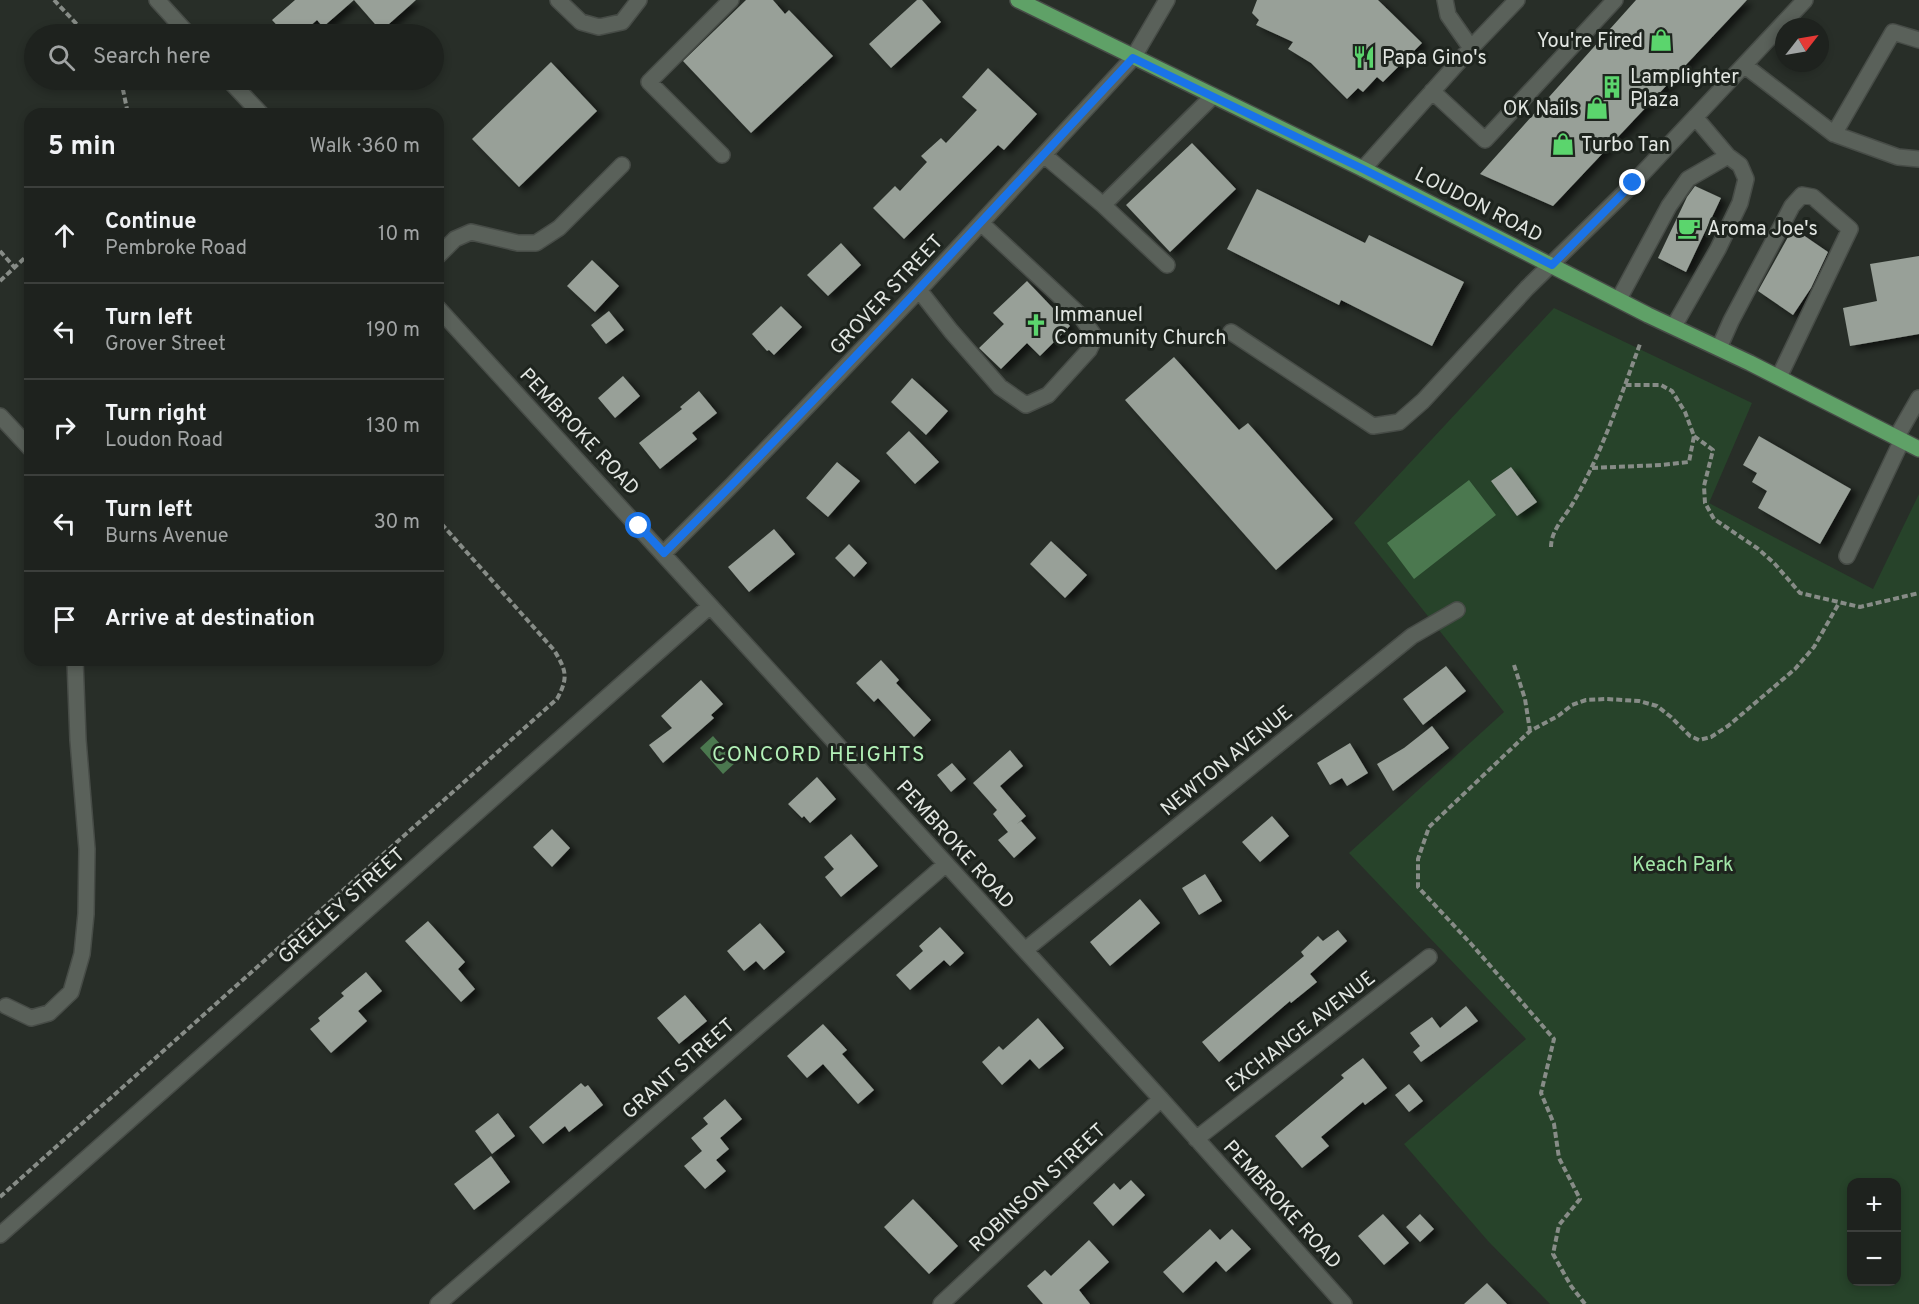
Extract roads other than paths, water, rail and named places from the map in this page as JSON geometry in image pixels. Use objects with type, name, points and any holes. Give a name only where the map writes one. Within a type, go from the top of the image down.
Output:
[{"type":"main road","name":"LOUDON ROAD","points":[[1018,0],[1363,169],[1919,449]]},
{"type":"street","points":[[157,0],[179,24]]},
{"type":"street","points":[[558,0],[581,22],[600,27],[622,22],[639,0]]},
{"type":"street","points":[[722,155],[649,82],[731,0]]},
{"type":"street","name":"GROVER STREET","points":[[664,553],[732,486],[919,290],[1133,58],[1167,0]]},
{"type":"street","points":[[1445,0],[1448,15],[1471,48]]},
{"type":"street","points":[[1363,169],[1517,0]]},
{"type":"street","points":[[1432,91],[1485,140],[1615,0]]},
{"type":"street","points":[[1231,332],[1372,426],[1399,422],[1423,401],[1527,288],[1610,208],[1805,0]]},
{"type":"street","points":[[1834,134],[1893,32],[1919,40]]},
{"type":"street","points":[[1744,65],[1834,134],[1898,158],[1919,159]]},
{"type":"street","points":[[238,90],[255,108]]},
{"type":"street","points":[[1103,205],[1213,96]]},
{"type":"street","points":[[1674,326],[1718,249],[1740,203],[1746,179],[1740,165],[1728,156],[1695,117]]},
{"type":"street","points":[[1044,154],[1167,265]]},
{"type":"street","points":[[1619,299],[1669,206],[1688,179],[1728,156]]},
{"type":"street","points":[[444,250],[455,238],[471,232],[518,243],[536,243],[559,228],[622,165]]},
{"type":"street","points":[[1719,348],[1792,206],[1802,195],[1813,197],[1850,229],[1779,378]]},
{"type":"street","points":[[919,290],[1000,387],[1026,405],[1048,395],[1089,350],[1095,337],[1080,315],[981,223]]},
{"type":"street","name":"PEMBROKE ROAD","points":[[444,315],[1161,1099],[1344,1304]]},
{"type":"street","points":[[1847,556],[1919,398]]},
{"type":"street","points":[[0,416],[24,442]]},
{"type":"street","name":"GREELEY STREET","points":[[0,1235],[710,606]]},
{"type":"street","name":"NEWTON AVENUE","points":[[1025,950],[1412,636],[1457,610]]},
{"type":"street","points":[[6,1006],[31,1018],[49,1013],[70,992],[82,954],[86,914],[87,849],[78,740],[75,666]]},
{"type":"street","name":"GRANT STREET","points":[[438,1304],[946,864]]},
{"type":"street","name":"EXCHANGE AVENUE","points":[[1196,1139],[1429,957]]},
{"type":"street","name":"ROBINSON STREET","points":[[940,1304],[1161,1099]]},
{"type":"place","name":"You're Fired","points":[[1661,40]]},
{"type":"place","name":"Papa Gino's","points":[[1364,57]]},
{"type":"place","name":"Lamplighter Plaza","points":[[1612,87]]},
{"type":"place","name":"OK Nails","points":[[1597,108]]},
{"type":"place","name":"Turbo Tan","points":[[1563,144]]},
{"type":"place","name":"Aroma Joe's","points":[[1689,228]]},
{"type":"place","name":"Immanuel Community Church","points":[[1036,325]]},
{"type":"district","name":"CONCORD HEIGHTS","points":[[819,754]]},
{"type":"park label","name":"Keach Park","points":[[1683,864]]}]
